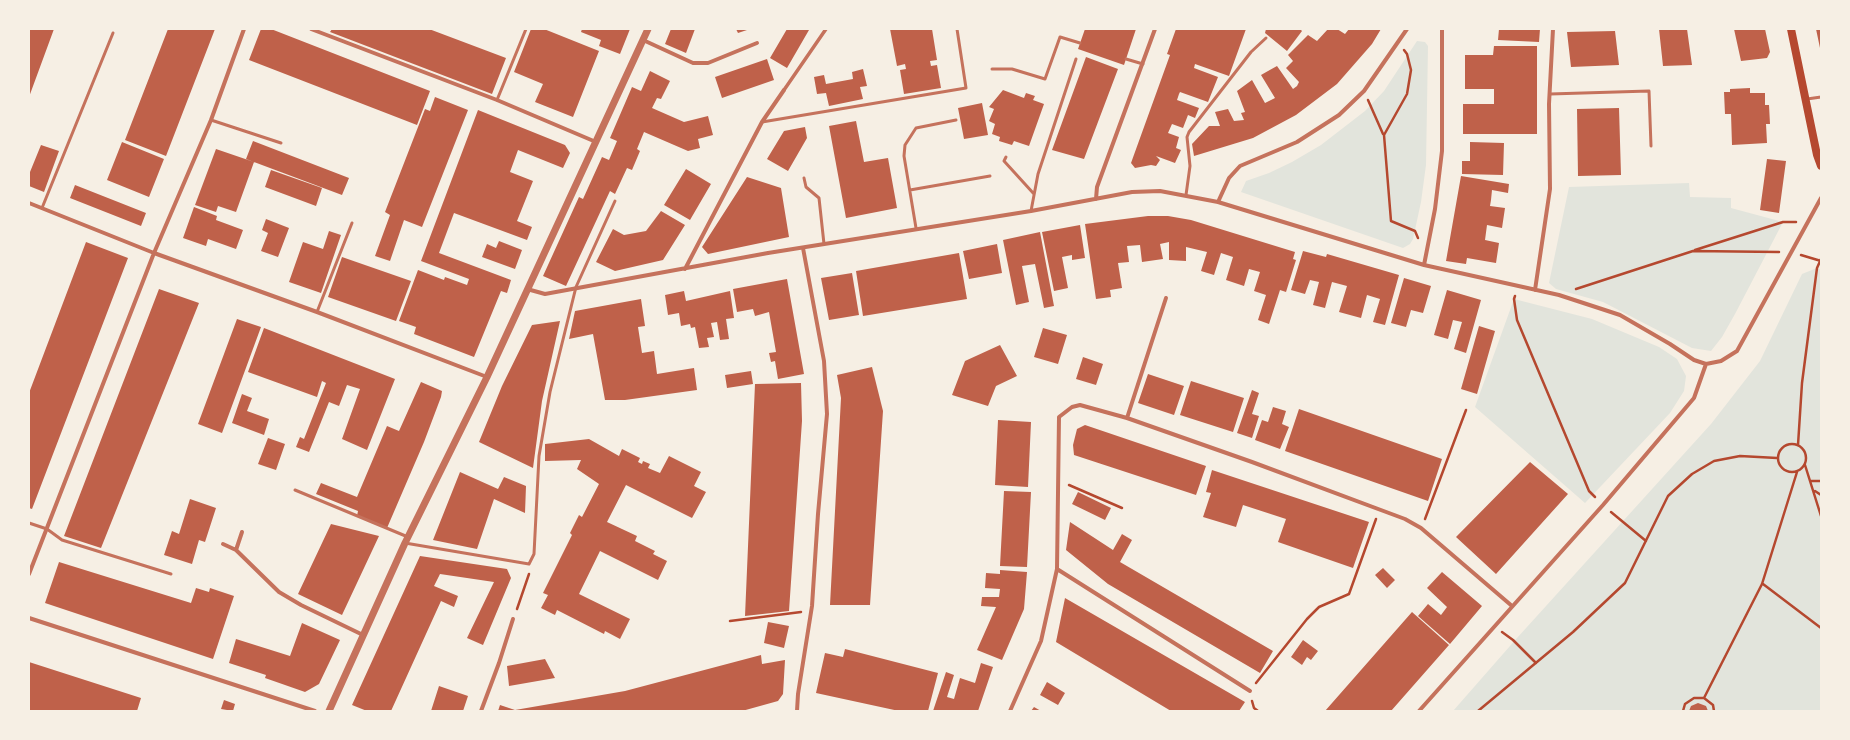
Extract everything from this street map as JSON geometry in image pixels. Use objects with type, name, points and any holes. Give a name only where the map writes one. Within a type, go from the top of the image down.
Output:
[{"type":"main road","points":[[1791,29],[1816,155],[1821,166]]},
{"type":"street","points":[[29,574],[154,253],[210,120],[244,29]]},
{"type":"street","points":[[311,29],[497,100],[596,142]]},
{"type":"street","points":[[329,711],[407,540],[487,377],[648,29]]},
{"type":"street","points":[[685,269],[762,122],[826,29]]},
{"type":"street","points":[[1096,199],[1097,187],[1155,29]]},
{"type":"street","points":[[1218,202],[1229,178],[1240,166],[1298,142],[1339,114],[1364,91],[1398,45],[1407,29]]},
{"type":"street","points":[[1424,264],[1435,209],[1442,151],[1442,29]]},
{"type":"street","points":[[1535,290],[1550,189],[1550,94],[1553,29]]},
{"type":"street","points":[[643,40],[693,63],[708,63],[757,43]]},
{"type":"street","points":[[527,289],[545,294],[576,287],[916,228],[1031,211],[1132,192],[1160,191],[1218,202],[1424,264],[1559,295],[1620,315],[1670,344],[1694,360],[1706,364],[1721,361],[1737,351],[1821,198]]},
{"type":"street","points":[[29,203],[154,253],[317,312],[487,377]]},
{"type":"street","points":[[797,711],[798,694],[811,613],[827,414],[824,361],[803,248]]},
{"type":"street","points":[[1127,418],[1166,298]]},
{"type":"street","points":[[1419,711],[1603,505],[1694,398],[1706,364]]},
{"type":"street","points":[[1010,711],[1041,641],[1057,569],[1059,417],[1064,411],[1080,405],[1127,418],[1252,462],[1405,519],[1421,528],[1512,606]]},
{"type":"street","points":[[236,550],[242,532]]},
{"type":"street","points":[[223,544],[236,550],[279,592],[363,635]]},
{"type":"street","points":[[1057,569],[1250,691]]},
{"type":"street","points":[[29,618],[315,711]]},
{"type":"street","points":[[481,711],[499,663],[513,619]]},
{"type":"lane","points":[[497,100],[526,29]]},
{"type":"lane","points":[[762,122],[966,88],[957,29]]},
{"type":"lane","points":[[42,208],[113,33]]},
{"type":"lane","points":[[992,69],[1012,69],[1045,79],[1060,37],[1080,43]]},
{"type":"lane","points":[[1186,195],[1190,166],[1187,137],[1189,132],[1251,52],[1266,38]]},
{"type":"lane","points":[[1031,211],[1038,174],[1076,59]]},
{"type":"lane","points":[[1126,59],[1142,64]]},
{"type":"lane","points":[[1550,94],[1649,91],[1651,146]]},
{"type":"lane","points":[[1805,99],[1821,97]]},
{"type":"lane","points":[[210,120],[281,143]]},
{"type":"lane","points":[[916,228],[904,156],[905,145],[916,128],[956,120]]},
{"type":"lane","points":[[1006,157],[1004,161],[1034,194]]},
{"type":"lane","points":[[910,190],[990,176]]},
{"type":"lane","points":[[804,178],[806,187],[818,198],[824,244]]},
{"type":"lane","points":[[296,490],[407,540],[529,564],[534,554],[539,456],[550,392],[576,287],[615,201]]},
{"type":"lane","points":[[317,312],[352,223]]},
{"type":"lane","points":[[29,523],[47,529],[62,540],[171,574]]},
{"type":"path","points":[[1384,135],[1407,94],[1412,70],[1407,54],[1398,45]]},
{"type":"path","points":[[1364,91],[1384,135],[1391,221],[1415,231],[1426,252]]},
{"type":"path","points":[[1559,295],[1783,222],[1808,222]]},
{"type":"path","points":[[1693,251],[1790,252],[1821,260],[1817,268],[1802,383],[1798,445]]},
{"type":"path","points":[[1519,286],[1514,299],[1517,320],[1589,491],[1603,505],[1646,541]]},
{"type":"path","points":[[1421,528],[1466,410]]},
{"type":"path","points":[[1797,472],[1788,472],[1780,467],[1777,458],[1781,449],[1788,444],[1798,445],[1804,450],[1807,457],[1805,465],[1821,516]]},
{"type":"path","points":[[1478,711],[1573,632],[1625,583],[1668,496],[1692,474],[1714,461],[1740,456],[1777,458]]},
{"type":"path","points":[[1704,698],[1762,584],[1797,472],[1805,465]]},
{"type":"path","points":[[1058,480],[1122,508]]},
{"type":"path","points":[[1810,482],[1821,481]]},
{"type":"path","points":[[1814,491],[1821,495]]},
{"type":"path","points":[[1250,691],[1319,607],[1349,594],[1379,509]]},
{"type":"path","points":[[513,619],[529,576],[529,564]]},
{"type":"path","points":[[1762,584],[1821,628]]},
{"type":"path","points":[[730,621],[797,612],[811,613]]},
{"type":"path","points":[[1494,626],[1513,640],[1536,662]]},
{"type":"path","points":[[1683,711],[1685,704],[1694,698],[1704,698],[1713,705],[1714,711]]},
{"type":"shaded area","points":[[1417,41],[1425,42],[1428,46],[1426,165],[1421,202],[1413,239],[1410,244],[1403,248],[1241,192],[1246,181],[1269,173],[1292,162],[1321,145],[1365,111],[1384,91]]},
{"type":"shaded area","points":[[1689,183],[1690,197],[1731,198],[1731,208],[1783,222],[1735,314],[1722,337],[1711,351],[1692,348],[1603,302],[1556,289],[1549,283],[1569,187]]},
{"type":"shaded area","points":[[1817,268],[1821,270],[1821,711],[1453,711],[1517,638],[1711,424],[1760,361],[1802,274]]},
{"type":"shaded area","points":[[1514,299],[1592,319],[1659,347],[1677,359],[1686,376],[1684,391],[1670,413],[1585,503],[1475,407]]},
{"type":"building","points":[[29,29],[54,29],[29,97]]},
{"type":"building","points":[[168,29],[215,29],[166,156],[125,140]]},
{"type":"building","points":[[261,29],[271,29],[430,91],[417,125],[249,60]]},
{"type":"building","points":[[332,29],[429,29],[506,58],[492,94],[330,32]]},
{"type":"building","points":[[531,29],[544,29],[599,51],[573,117],[535,102],[543,84],[514,72]]},
{"type":"building","points":[[582,29],[630,29],[620,54],[599,46],[601,40],[581,32]]},
{"type":"building","points":[[671,29],[695,29],[686,53],[665,44]]},
{"type":"building","points":[[736,29],[750,29],[738,33]]},
{"type":"building","points":[[787,29],[809,30],[787,68],[770,58]]},
{"type":"building","points":[[890,29],[932,29],[937,60],[930,61],[931,66],[937,65],[941,88],[904,94],[900,70],[906,69],[905,64],[897,66]]},
{"type":"building","points":[[1085,29],[1136,29],[1124,65],[1078,49]]},
{"type":"building","points":[[1176,29],[1246,29],[1229,76],[1195,64],[1194,68],[1218,77],[1208,102],[1180,92],[1177,100],[1199,108],[1195,118],[1188,115],[1183,128],[1172,124],[1168,133],[1179,137],[1176,148],[1181,150],[1175,163],[1156,156],[1160,160],[1156,166],[1151,165],[1135,168],[1131,163],[1170,55],[1167,54]]},
{"type":"building","points":[[1266,29],[1300,29],[1302,31],[1287,51],[1265,33]]},
{"type":"building","points":[[1328,29],[1337,29],[1345,34],[1349,29],[1381,29],[1372,44],[1337,84],[1296,115],[1253,138],[1194,156],[1192,144],[1209,126],[1220,126],[1215,112],[1228,109],[1234,121],[1244,120],[1241,113],[1245,112],[1237,91],[1252,80],[1265,103],[1275,98],[1261,75],[1277,66],[1293,89],[1297,86],[1299,82],[1286,68],[1293,61],[1288,55],[1308,35],[1317,41]]},
{"type":"building","points":[[1499,29],[1540,29],[1539,42],[1498,40]]},
{"type":"building","points":[[1659,29],[1687,29],[1692,65],[1663,66]]},
{"type":"building","points":[[1734,29],[1765,29],[1770,52],[1767,58],[1741,61]]},
{"type":"building","points":[[1816,29],[1821,29],[1821,48],[1820,48]]},
{"type":"building","points":[[1615,31],[1619,65],[1571,67],[1567,32]]},
{"type":"building","points":[[1494,46],[1537,46],[1537,134],[1463,134],[1463,104],[1494,104],[1494,89],[1465,89],[1465,55],[1493,55]]},
{"type":"building","points":[[1086,57],[1118,69],[1084,159],[1052,150]]},
{"type":"building","points":[[767,59],[774,80],[722,98],[715,77]]},
{"type":"building","points":[[863,69],[867,86],[860,87],[863,99],[829,106],[826,93],[817,94],[814,77],[824,75],[826,84],[853,79],[852,72]]},
{"type":"building","points":[[650,71],[670,81],[661,99],[657,98],[652,108],[684,122],[708,116],[713,135],[698,139],[700,148],[688,151],[644,132],[637,149],[640,151],[632,170],[627,168],[615,194],[610,191],[566,286],[543,276],[579,197],[583,199],[602,157],[609,160],[617,141],[610,138],[632,87],[641,91]]},
{"type":"building","points":[[1750,88],[1750,93],[1765,93],[1765,105],[1769,105],[1770,124],[1766,124],[1767,143],[1732,145],[1731,114],[1725,114],[1724,92],[1730,92],[1730,89]]},
{"type":"building","points":[[1003,90],[1024,98],[1026,93],[1035,96],[1033,100],[1044,104],[1029,146],[1014,141],[1012,145],[999,141],[1000,137],[992,134],[995,124],[989,121],[994,109],[989,107]]},
{"type":"building","points":[[435,97],[468,110],[422,227],[404,220],[390,261],[375,256],[390,215],[385,212],[425,109],[430,111]]},
{"type":"building","points":[[982,103],[988,135],[964,139],[958,108]]},
{"type":"building","points":[[1619,108],[1621,175],[1578,176],[1577,109]]},
{"type":"building","points":[[478,110],[565,145],[570,153],[563,168],[518,150],[510,172],[533,181],[517,221],[532,227],[527,240],[454,213],[439,253],[511,280],[507,293],[501,291],[474,357],[414,334],[416,327],[399,321],[418,270],[444,280],[445,277],[467,285],[469,279],[421,261]]},
{"type":"building","points":[[856,121],[864,162],[888,158],[897,208],[846,218],[829,126]]},
{"type":"building","points":[[805,127],[807,138],[788,171],[767,159],[784,131]]},
{"type":"building","points":[[253,141],[349,178],[342,195],[246,159]]},
{"type":"building","points":[[122,142],[164,159],[149,197],[107,180]]},
{"type":"building","points":[[1470,142],[1504,143],[1503,175],[1462,174],[1462,161],[1470,161]]},
{"type":"building","points":[[41,145],[59,151],[44,192],[29,186],[29,171],[30,172]]},
{"type":"building","points":[[216,149],[254,162],[236,212],[218,206],[216,212],[195,205]]},
{"type":"building","points":[[1767,159],[1786,161],[1779,213],[1760,210]]},
{"type":"building","points":[[686,169],[711,184],[690,220],[664,205]]},
{"type":"building","points":[[271,170],[322,188],[316,206],[265,187]]},
{"type":"building","points":[[1461,176],[1509,184],[1508,193],[1492,190],[1490,206],[1505,208],[1502,228],[1487,225],[1485,240],[1499,243],[1496,263],[1467,258],[1466,264],[1446,261]]},
{"type":"building","points":[[747,177],[781,188],[789,237],[708,254],[702,247]]},
{"type":"building","points":[[75,185],[146,213],[141,226],[70,198]]},
{"type":"building","points":[[194,207],[217,216],[216,220],[243,230],[236,249],[208,239],[206,246],[183,238]]},
{"type":"building","points":[[661,211],[685,225],[663,260],[615,271],[596,262],[613,229],[624,235],[646,231]]},
{"type":"building","points":[[1148,216],[1168,216],[1191,220],[1295,252],[1293,259],[1296,260],[1286,292],[1280,290],[1269,324],[1258,320],[1266,295],[1254,291],[1260,272],[1249,269],[1244,286],[1226,280],[1233,257],[1221,253],[1214,275],[1201,271],[1207,252],[1186,247],[1186,261],[1169,260],[1169,242],[1160,244],[1163,259],[1142,262],[1140,245],[1127,246],[1129,262],[1118,263],[1122,288],[1110,290],[1111,297],[1096,299],[1085,224]]},
{"type":"building","points":[[266,219],[289,228],[278,257],[261,251],[268,233],[262,230]]},
{"type":"building","points":[[1080,225],[1085,258],[1072,260],[1072,255],[1062,257],[1068,288],[1054,291],[1042,232]]},
{"type":"building","points":[[329,231],[341,235],[321,293],[289,282],[303,242],[323,249]]},
{"type":"building","points":[[1040,232],[1054,306],[1044,308],[1035,264],[1022,266],[1029,302],[1016,305],[1003,240]]},
{"type":"building","points":[[499,241],[522,250],[515,269],[482,257],[487,244],[496,248]]},
{"type":"building","points":[[86,242],[128,258],[32,509],[29,508],[29,393]]},
{"type":"building","points":[[997,244],[1002,273],[969,279],[963,251]]},
{"type":"building","points":[[1303,251],[1326,257],[1327,254],[1399,275],[1385,325],[1373,322],[1380,299],[1367,295],[1361,318],[1339,312],[1347,286],[1332,282],[1325,308],[1313,305],[1319,282],[1310,280],[1305,294],[1291,290]]},
{"type":"building","points":[[959,253],[967,299],[863,316],[856,271]]},
{"type":"building","points":[[342,257],[411,281],[396,321],[328,297]]},
{"type":"building","points":[[852,273],[859,315],[829,320],[821,278]]},
{"type":"building","points":[[1404,278],[1431,286],[1423,313],[1411,310],[1406,327],[1391,323]]},
{"type":"building","points":[[787,279],[804,374],[778,379],[775,361],[771,362],[769,353],[776,352],[769,312],[755,316],[753,309],[737,312],[733,289]]},
{"type":"building","points":[[159,289],[199,303],[101,548],[64,536]]},
{"type":"building","points":[[1447,290],[1481,300],[1466,353],[1454,349],[1462,322],[1453,320],[1448,339],[1434,335]]},
{"type":"building","points":[[684,291],[686,301],[730,291],[734,318],[726,319],[729,339],[720,340],[717,322],[711,323],[714,337],[707,338],[709,347],[699,348],[695,327],[691,328],[690,324],[681,326],[679,313],[668,315],[665,295]]},
{"type":"building","points":[[641,299],[645,326],[638,327],[642,353],[654,351],[657,374],[694,368],[697,390],[625,400],[605,400],[593,334],[569,339],[575,311]]},
{"type":"building","points":[[237,319],[261,327],[222,433],[198,424]]},
{"type":"building","points":[[560,321],[542,401],[533,468],[479,442],[502,386],[532,325]]},
{"type":"building","points":[[1479,326],[1495,331],[1477,394],[1461,389]]},
{"type":"building","points":[[264,328],[395,379],[367,450],[342,439],[360,389],[347,385],[339,406],[329,402],[309,452],[296,447],[300,437],[304,439],[326,383],[322,381],[317,397],[248,372]]},
{"type":"building","points":[[1043,328],[1067,335],[1058,364],[1034,357]]},
{"type":"building","points":[[1000,345],[1017,376],[996,386],[988,406],[952,395],[965,361]]},
{"type":"building","points":[[1083,357],[1103,364],[1096,385],[1076,379]]},
{"type":"building","points":[[872,367],[883,411],[870,605],[830,605],[841,398],[837,375]]},
{"type":"building","points":[[751,371],[753,384],[727,388],[725,375]]},
{"type":"building","points":[[1148,374],[1184,386],[1174,415],[1138,403]]},
{"type":"building","points":[[1191,381],[1244,398],[1233,432],[1180,415]]},
{"type":"building","points":[[421,382],[442,391],[441,397],[424,442],[387,528],[357,516],[358,511],[316,494],[321,483],[357,497],[387,426],[399,431]]},
{"type":"building","points":[[801,383],[802,421],[789,611],[745,616],[755,384]]},
{"type":"building","points":[[1252,390],[1259,393],[1252,414],[1259,416],[1252,438],[1237,433]]},
{"type":"building","points":[[242,394],[252,398],[247,411],[269,419],[264,435],[232,423]]},
{"type":"building","points":[[1273,407],[1286,411],[1282,424],[1289,427],[1280,449],[1255,440],[1262,420],[1268,422]]},
{"type":"building","points":[[1299,409],[1442,459],[1428,501],[1285,451]]},
{"type":"building","points":[[998,420],[1031,422],[1028,487],[995,485]]},
{"type":"building","points":[[1085,425],[1206,466],[1196,495],[1074,455],[1073,445],[1077,429]]},
{"type":"building","points":[[268,438],[285,444],[276,470],[258,464]]},
{"type":"building","points":[[589,439],[619,456],[622,449],[640,458],[638,462],[642,464],[643,461],[650,464],[648,468],[660,473],[669,456],[701,472],[694,486],[706,492],[692,518],[626,485],[607,522],[637,536],[635,541],[655,551],[653,554],[667,561],[658,580],[600,551],[579,594],[630,619],[620,639],[605,631],[604,634],[557,610],[555,615],[541,608],[548,595],[543,593],[572,535],[570,533],[579,515],[582,517],[599,484],[577,469],[581,460],[545,461],[545,444]]},
{"type":"building","points":[[1530,462],[1568,494],[1496,574],[1456,537]]},
{"type":"building","points":[[1212,470],[1369,522],[1353,568],[1278,542],[1286,519],[1243,505],[1236,527],[1203,517],[1211,493],[1206,492]]},
{"type":"building","points":[[460,472],[498,489],[504,477],[526,486],[525,513],[494,499],[477,549],[433,540]]},
{"type":"building","points":[[1004,491],[1031,492],[1027,567],[1000,566]]},
{"type":"building","points":[[1078,492],[1111,508],[1105,520],[1072,504]]},
{"type":"building","points":[[190,499],[216,508],[205,542],[199,540],[192,564],[164,555],[172,531],[179,534]]},
{"type":"building","points":[[1070,522],[1113,550],[1122,534],[1132,540],[1120,562],[1273,651],[1260,673],[1108,584],[1066,550]]},
{"type":"building","points":[[331,524],[379,536],[342,615],[298,594]]},
{"type":"building","points":[[420,556],[507,569],[511,578],[483,645],[467,638],[494,582],[440,574],[434,586],[458,596],[454,607],[441,601],[391,711],[367,711],[352,705]]},
{"type":"building","points":[[59,562],[191,603],[196,588],[209,592],[210,588],[234,596],[213,659],[45,603]]},
{"type":"building","points":[[1383,568],[1395,580],[1387,588],[1375,575]]},
{"type":"building","points":[[1000,570],[1027,572],[1024,609],[1002,660],[977,650],[996,607],[981,606],[982,597],[999,597],[1000,589],[985,588],[986,573],[1000,574]]},
{"type":"building","points":[[1442,572],[1482,606],[1450,644],[1418,616],[1428,604],[1441,615],[1447,607],[1427,588]]},
{"type":"building","points":[[1065,598],[1245,702],[1239,711],[1171,711],[1056,642]]},
{"type":"building","points":[[1412,612],[1449,645],[1391,711],[1325,711]]},
{"type":"building","points":[[768,622],[789,626],[784,648],[764,643]]},
{"type":"building","points":[[302,623],[340,640],[319,684],[305,692],[265,678],[266,675],[229,663],[236,639],[290,656]]},
{"type":"building","points":[[1303,640],[1318,651],[1311,660],[1307,657],[1302,665],[1291,657]]},
{"type":"building","points":[[845,649],[938,673],[928,711],[899,711],[816,693],[825,653],[843,657]]},
{"type":"building","points":[[761,655],[762,664],[785,660],[783,694],[778,701],[742,711],[498,711],[500,705],[515,710],[625,691]]},
{"type":"building","points":[[545,659],[555,678],[509,686],[507,666]]},
{"type":"building","points":[[29,662],[141,698],[137,711],[29,711]]},
{"type":"building","points":[[981,663],[993,667],[978,711],[933,711],[946,672],[954,675],[947,697],[954,699],[960,678],[975,683]]},
{"type":"building","points":[[1047,682],[1065,693],[1058,705],[1040,695]]},
{"type":"building","points":[[439,686],[468,696],[463,711],[431,711]]},
{"type":"building","points":[[224,700],[235,704],[233,711],[221,709]]},
{"type":"building","points":[[1698,703],[1706,706],[1708,711],[1689,711],[1691,706]]},
{"type":"building","points":[[1034,707],[1041,711],[1031,711]]}]
